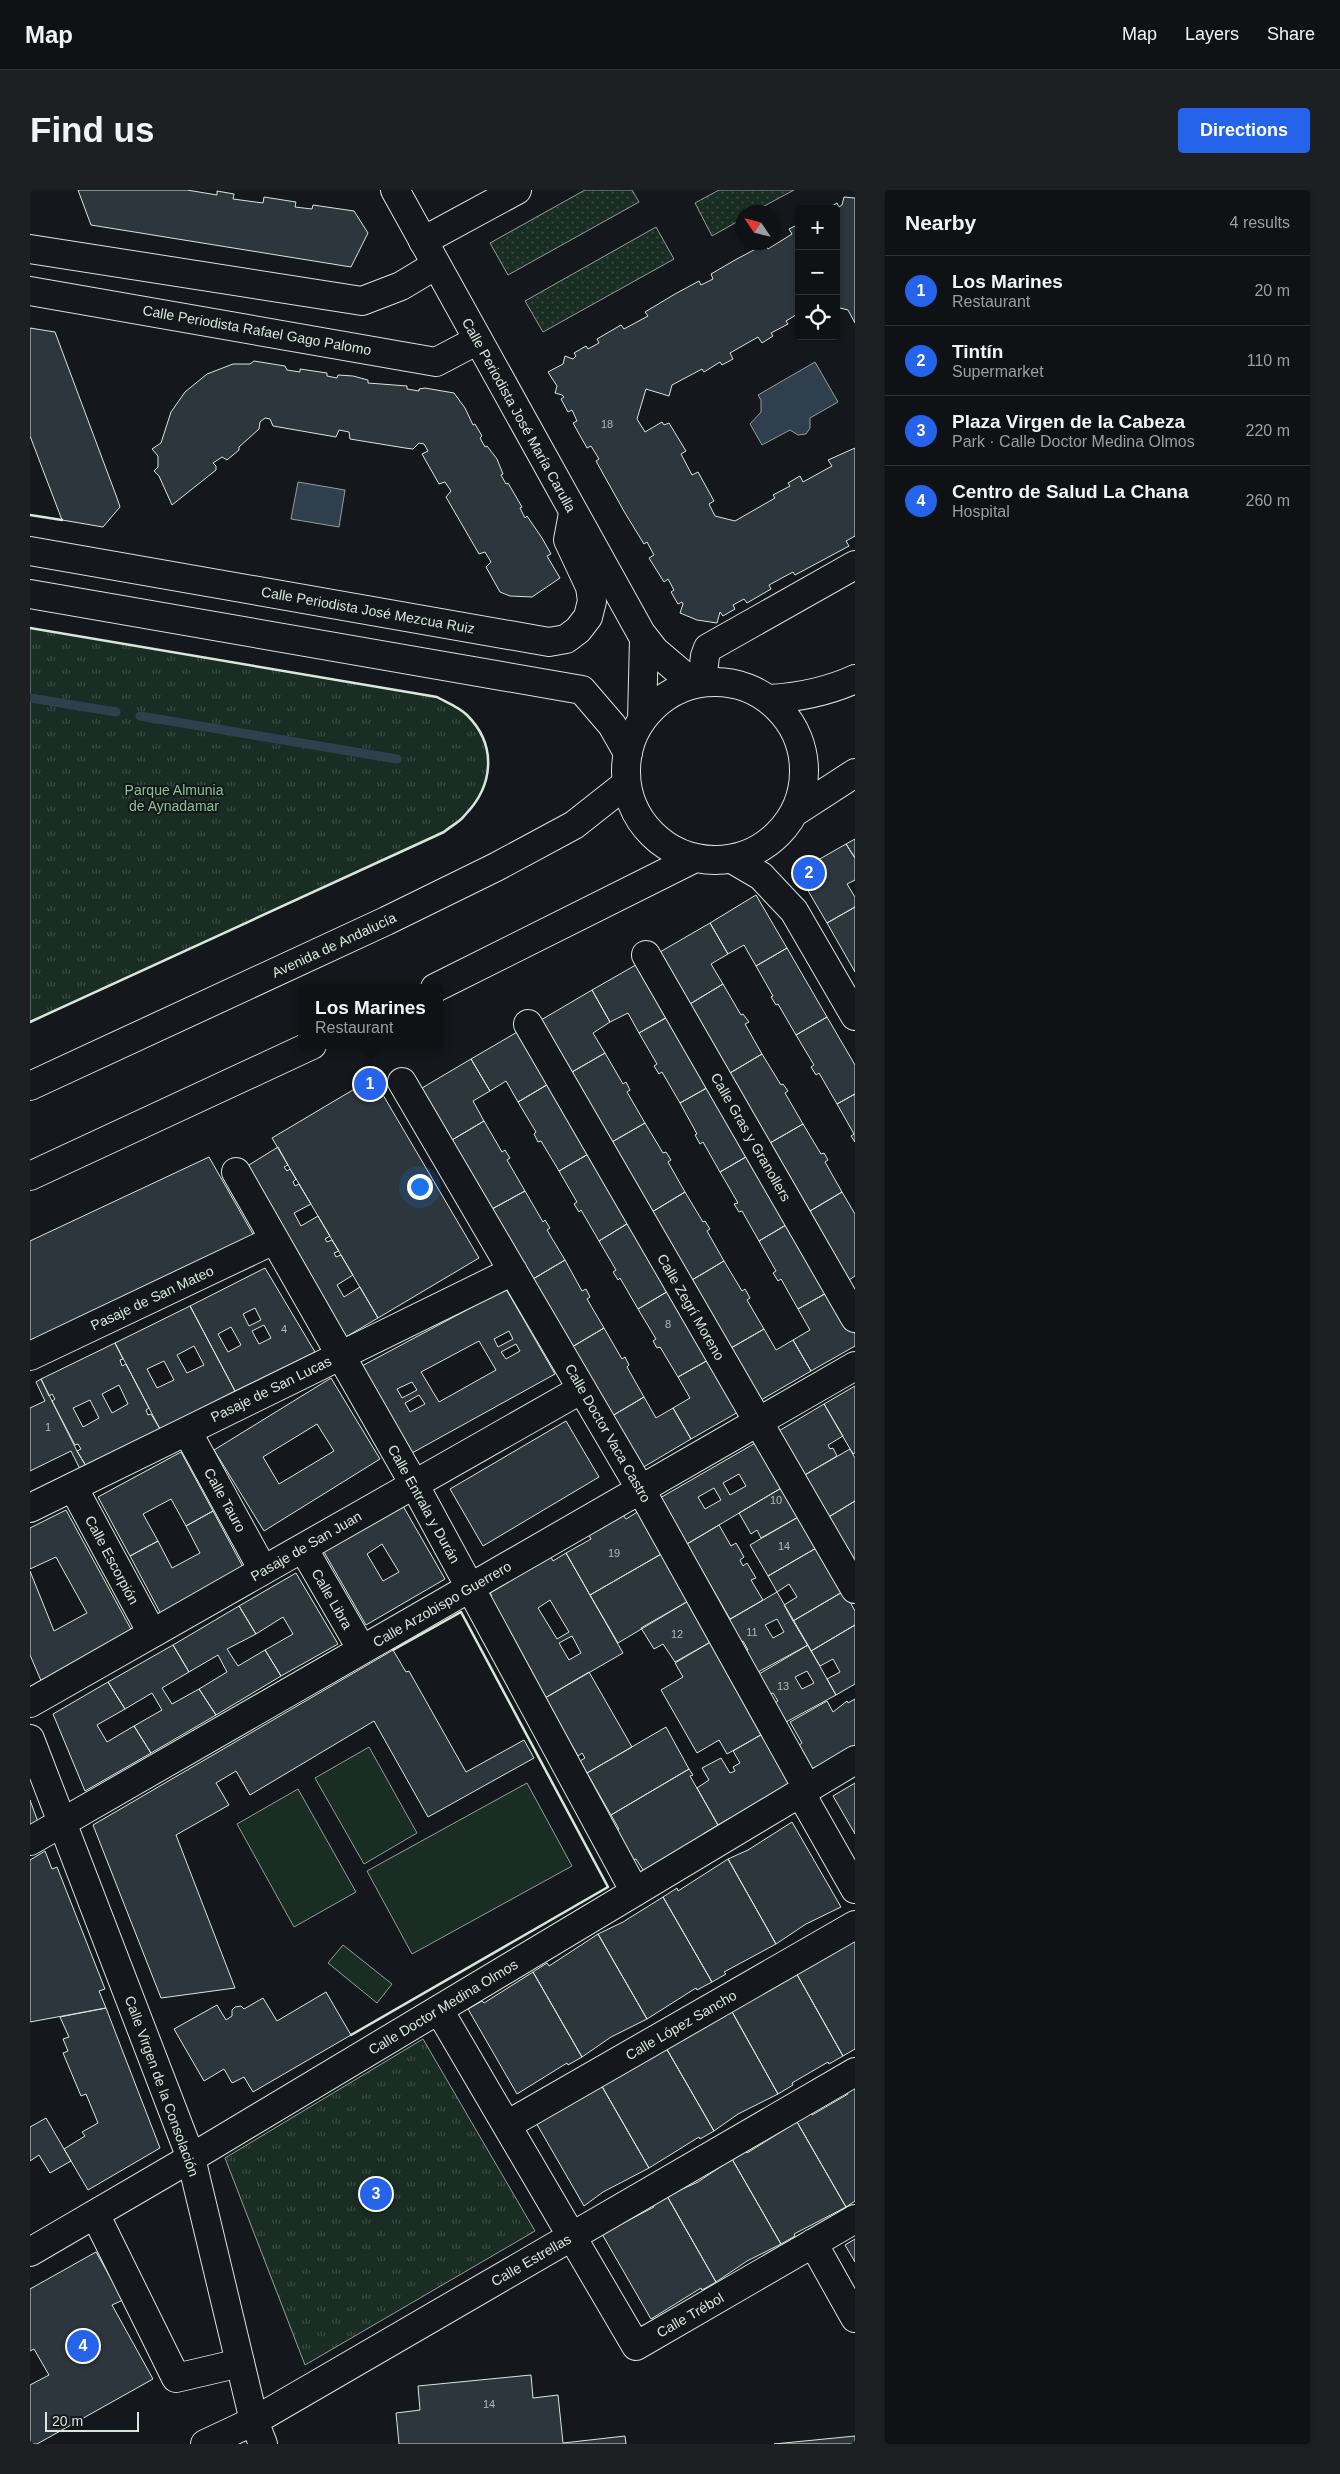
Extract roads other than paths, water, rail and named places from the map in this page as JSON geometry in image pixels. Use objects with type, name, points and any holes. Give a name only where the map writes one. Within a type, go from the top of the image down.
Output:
[{"type":"street","name":"Calle Periodista José María Carulla","points":[[395,190],[644,639],[655,651],[698,683]]},
{"type":"street","points":[[423,241],[517,190]]},
{"type":"street","points":[[30,249],[362,302],[401,286],[436,265]]},
{"type":"street","name":"Calle Periodista Rafael Gago Palomo","points":[[30,291],[436,362],[478,340]]},
{"type":"street","name":"Calle Periodista José Mezcua Ruiz","points":[[30,551],[550,642],[566,639],[578,630],[588,617],[592,601],[590,587],[568,540],[573,513]]},
{"type":"street","points":[[698,683],[708,648],[855,565]]},
{"type":"street","points":[[30,594],[582,690],[612,725],[628,753]]},
{"type":"street","points":[[642,720],[644,639]]},
{"type":"street","points":[[770,699],[801,697],[826,691],[855,679]]},
{"type":"street","points":[[795,812],[804,786],[805,772],[802,747],[790,721],[770,699],[756,690],[733,683],[698,683],[670,693],[655,705],[634,733],[628,753],[626,784],[634,809],[645,827],[666,846],[695,858],[732,859],[758,849],[771,841],[795,812],[855,773]]},
{"type":"street","name":"Avenida de Andalucía","points":[[30,1086],[386,922],[496,867],[574,825],[626,784]]},
{"type":"street","points":[[443,984],[695,858]]},
{"type":"street","points":[[732,859],[762,876],[794,911],[855,1016]]},
{"type":"street","name":"Calle Gras y Granollers","points":[[646,955],[855,1318]]},
{"type":"street","name":"Calle Zegrí Moreno","points":[[528,1024],[855,1589]]},
{"type":"street","points":[[30,1176],[303,1049]]},
{"type":"street","name":"Calle Doctor Vaca Castro","points":[[402,1082],[641,1490],[804,1790],[855,1889]]},
{"type":"street","name":"Calle Entrala y Durán","points":[[236,1172],[414,1484],[635,1892]]},
{"type":"street","name":"Pasaje de San Mateo","points":[[30,1356],[274,1240]]},
{"type":"street","name":"Pasaje de San Lucas","points":[[30,1508],[513,1271]]},
{"type":"street","name":"Calle Arzobispo Guerrero","points":[[30,1841],[855,1366]]},
{"type":"street","name":"Pasaje de San Juan","points":[[30,1703],[582,1389]]},
{"type":"street","name":"Calle Tauro","points":[[186,1431],[263,1570]]},
{"type":"street","name":"Calle Escorpión","points":[[73,1487],[152,1633]]},
{"type":"street","name":"Calle Libra","points":[[303,1548],[362,1650]]},
{"type":"street","name":"Calle Virgen de la Consolación","points":[[30,1738],[191,2158],[240,2363],[259,2432]]},
{"type":"street","name":"Calle Doctor Medina Olmos","points":[[30,2252],[191,2158],[855,1760]]},
{"type":"street","name":"Calle López Sancho","points":[[507,2125],[855,1925]]},
{"type":"street","points":[[439,2010],[571,2236]]},
{"type":"street","name":"Calle Estrellas","points":[[205,2444],[259,2432],[571,2236],[855,2072]]},
{"type":"street","points":[[95,2214],[176,2378],[240,2363]]},
{"type":"street","name":"Calle Trébol","points":[[571,2236],[636,2346],[855,2219]]},
{"type":"street","points":[[813,2244],[855,2318]]},
{"type":"water","points":[[815,362],[838,402],[810,418],[810,428],[806,434],[798,435],[790,430],[762,445],[750,424],[761,412],[761,400],[758,395]]},
{"type":"water","points":[[298,482],[345,490],[339,527],[291,519]]},
{"type":"waterway","points":[[30,698],[116,712]]},
{"type":"waterway","points":[[140,716],[397,759]]},
{"type":"place","name":"Tintín","points":[[809,873]]},
{"type":"place","name":"Los Marines","points":[[370,1084]]},
{"type":"place","name":"Plaza Virgen de la Cabeza","points":[[376,2194]]},
{"type":"place","name":"Centro de Salud La Chana","points":[[83,2346]]},
{"type":"park label","name":"Parque Almunia de Aynadamar","points":[[174,798]]}]
